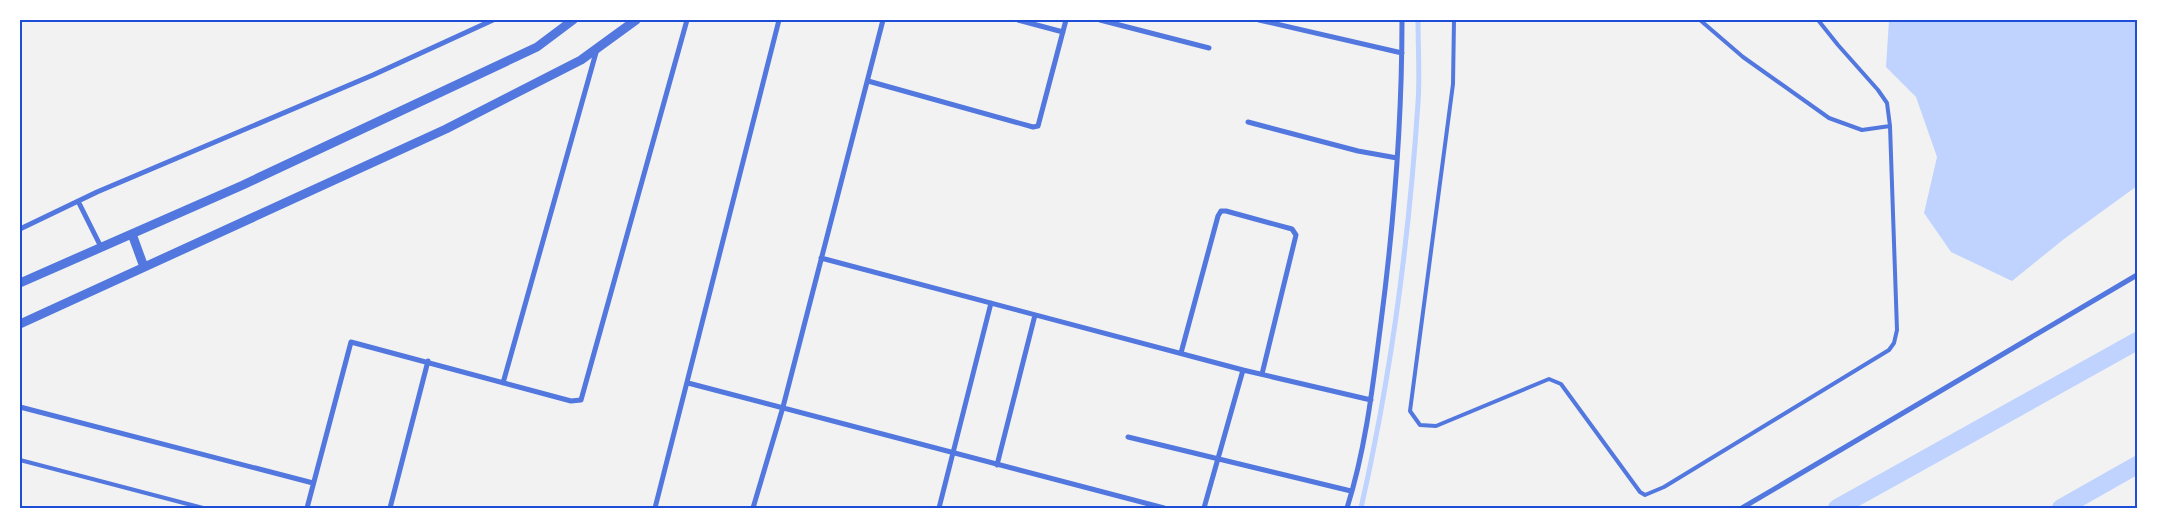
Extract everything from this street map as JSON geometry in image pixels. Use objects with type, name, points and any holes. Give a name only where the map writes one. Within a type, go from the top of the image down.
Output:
[{"type":"street","points":[[20,230],[213,141],[373,75],[493,20]]},
{"type":"street","points":[[20,283],[252,181],[537,47],[573,20]]},
{"type":"street","points":[[20,324],[446,129],[581,60],[636,20]]},
{"type":"street","points":[[307,508],[351,342],[428,361],[571,401],[581,400],[687,20]]},
{"type":"street","points":[[655,508],[779,20]]},
{"type":"street","points":[[754,508],[783,407],[883,20]]},
{"type":"street","points":[[1018,20],[1063,32]]},
{"type":"street","points":[[868,81],[1033,127],[1038,126],[1066,20]]},
{"type":"street","points":[[1100,20],[1209,48]]},
{"type":"street","points":[[1259,20],[1402,53]]},
{"type":"street","points":[[1347,508],[1371,400],[1392,235],[1402,53],[1402,20]]},
{"type":"street","points":[[503,382],[598,48]]},
{"type":"street","points":[[1248,122],[1358,151],[1397,158]]},
{"type":"street","points":[[78,202],[101,247]]},
{"type":"street","points":[[1181,353],[1218,216],[1221,211],[1226,211],[1292,229],[1296,235],[1262,374]]},
{"type":"street","points":[[132,234],[144,267]]},
{"type":"street","points":[[821,258],[1243,370],[1371,400]]},
{"type":"street","points":[[1742,508],[2137,275]]},
{"type":"street","points":[[939,508],[990,303]]},
{"type":"street","points":[[997,465],[1035,315]]},
{"type":"street","points":[[390,508],[428,361]]},
{"type":"street","points":[[1204,508],[1216,459],[1243,370]]},
{"type":"street","points":[[688,382],[1164,508]]},
{"type":"street","points":[[20,407],[313,483]]},
{"type":"street","points":[[1128,437],[1351,491]]},
{"type":"lane","points":[[1454,20],[1453,84],[1410,411],[1420,425],[1436,426],[1550,379],[1555,380],[1561,384],[1640,492],[1645,495],[1672,482],[1889,350],[1894,343],[1897,330],[1890,126],[1886,103],[1878,90],[1818,20]]},
{"type":"lane","points":[[1700,20],[1743,57],[1830,118],[1862,130],[1890,126]]},
{"type":"lane","points":[[20,460],[202,508]]},
{"type":"water","points":[[1889,20],[2137,20],[2137,186],[2064,239],[2012,281],[1951,252],[1924,213],[1937,157],[1916,97],[1886,67]]},
{"type":"waterway","points":[[1361,508],[1390,358],[1410,205],[1418,103],[1418,20]]},
{"type":"waterway","points":[[1837,508],[2137,341]]},
{"type":"waterway","points":[[2061,508],[2137,465]]}]
